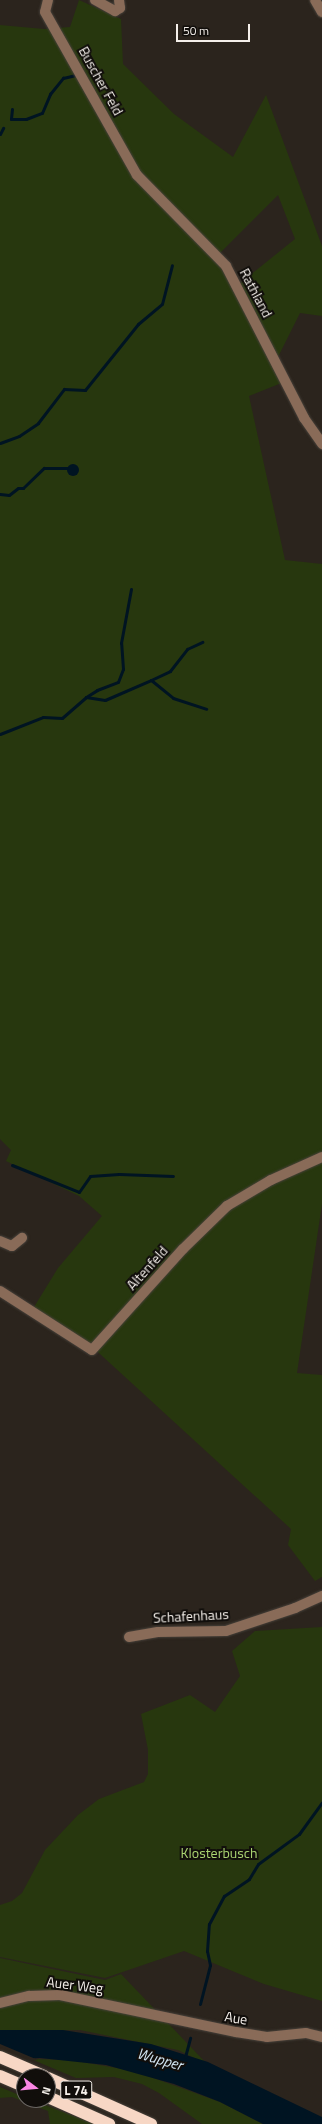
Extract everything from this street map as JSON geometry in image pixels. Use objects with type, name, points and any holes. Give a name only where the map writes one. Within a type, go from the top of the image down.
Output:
[{"type":"highway","name":"L 74","points":[[0,2057],[25,2068]]},
{"type":"highway","points":[[0,2076],[16,2083]]},
{"type":"highway","name":"L 74","points":[[56,2082],[151,2124]]},
{"type":"highway","name":"L 74","points":[[56,2100],[109,2124]]},
{"type":"street","name":"Buscher Feld","points":[[48,0],[45,12],[137,176]]},
{"type":"street","points":[[95,0],[115,11],[120,8],[120,0]]},
{"type":"street","points":[[315,0],[322,12]]},
{"type":"street","name":"Rathland","points":[[137,176],[226,266],[304,418],[322,444]]},
{"type":"street","name":"Altenfeld","points":[[0,1291],[92,1350],[184,1249],[227,1206],[271,1180],[322,1157]]},
{"type":"street","points":[[0,1241],[12,1246],[22,1238]]},
{"type":"street","name":"Schafenhaus","points":[[129,1637],[158,1632],[226,1631],[295,1608],[322,1596]]},
{"type":"street","name":"Auer Weg","points":[[0,2003],[30,1996],[60,1995],[146,2012]]},
{"type":"street","name":"Aue","points":[[146,2012],[267,2037],[306,2033],[322,2037]]},
{"type":"green space","points":[[79,0],[121,19],[123,64],[174,114],[233,157],[266,95],[322,246],[322,316],[300,313],[278,357],[239,284],[295,239],[278,195],[220,253],[284,382],[249,396],[285,560],[322,564],[322,1204],[297,1373],[322,1375],[322,1577],[315,1581],[288,1545],[291,1529],[88,1343],[34,1307],[58,1268],[102,1216],[79,1196],[6,1161],[11,1150],[0,1139],[0,25],[44,29],[70,27]]},
{"type":"green space","name":"Klosterbusch","points":[[322,1627],[322,2001],[264,1984],[184,1951],[105,1978],[0,1957],[0,1905],[12,1901],[22,1893],[45,1850],[78,1815],[99,1799],[144,1782],[148,1774],[148,1750],[141,1714],[190,1695],[215,1712],[240,1676],[232,1651],[255,1631]]},
{"type":"green space","points":[[0,1958],[105,1980],[121,1974],[207,2064],[178,2050],[80,2030],[0,2031]]},
{"type":"green space","points":[[31,2059],[70,2060],[134,2071],[220,2102],[263,2124],[202,2124],[159,2093],[142,2084],[114,2077],[76,2078],[56,2070],[56,2068],[52,2068]]},
{"type":"green space","points":[[0,2087],[16,2094],[16,2099],[12,2097],[0,2098]]},
{"type":"green space","points":[[40,2108],[53,2108],[94,2124],[50,2124],[48,2111]]},
{"type":"water","points":[[73,464],[77,466],[79,470],[77,474],[73,476],[69,474],[67,470],[69,466]]},
{"type":"water","name":"Wupper","points":[[0,2030],[63,2030],[151,2044],[208,2062],[322,2117],[322,2124],[263,2124],[220,2102],[174,2084],[106,2065],[40,2058],[0,2060]]},
{"type":"pier","points":[[0,2044],[38,2060],[0,2062]]},
{"type":"waterway","points":[[12,109],[11,119],[26,119],[42,113],[50,94],[63,78],[76,75]]},
{"type":"waterway","points":[[0,134],[3,128]]},
{"type":"waterway","points":[[0,443],[19,436],[38,423],[64,389],[85,390],[138,324],[162,304],[172,265]]},
{"type":"waterway","points":[[0,494],[9,495],[18,488],[23,488],[44,468],[67,468]]},
{"type":"waterway","points":[[86,697],[97,690],[118,682],[123,669],[121,643],[131,589]]},
{"type":"waterway","points":[[0,734],[43,717],[62,718],[86,697],[105,700],[151,680],[170,671],[187,649],[202,642]]},
{"type":"waterway","points":[[151,680],[173,698],[206,709]]},
{"type":"waterway","points":[[12,1165],[79,1192],[90,1176],[119,1174],[173,1176]]},
{"type":"waterway","points":[[200,2004],[210,1965],[207,1951],[209,1924],[224,1896],[249,1879],[258,1864],[299,1834],[322,1802]]},
{"type":"waterway","name":"Wupper","points":[[185,2057],[190,2038]]}]
